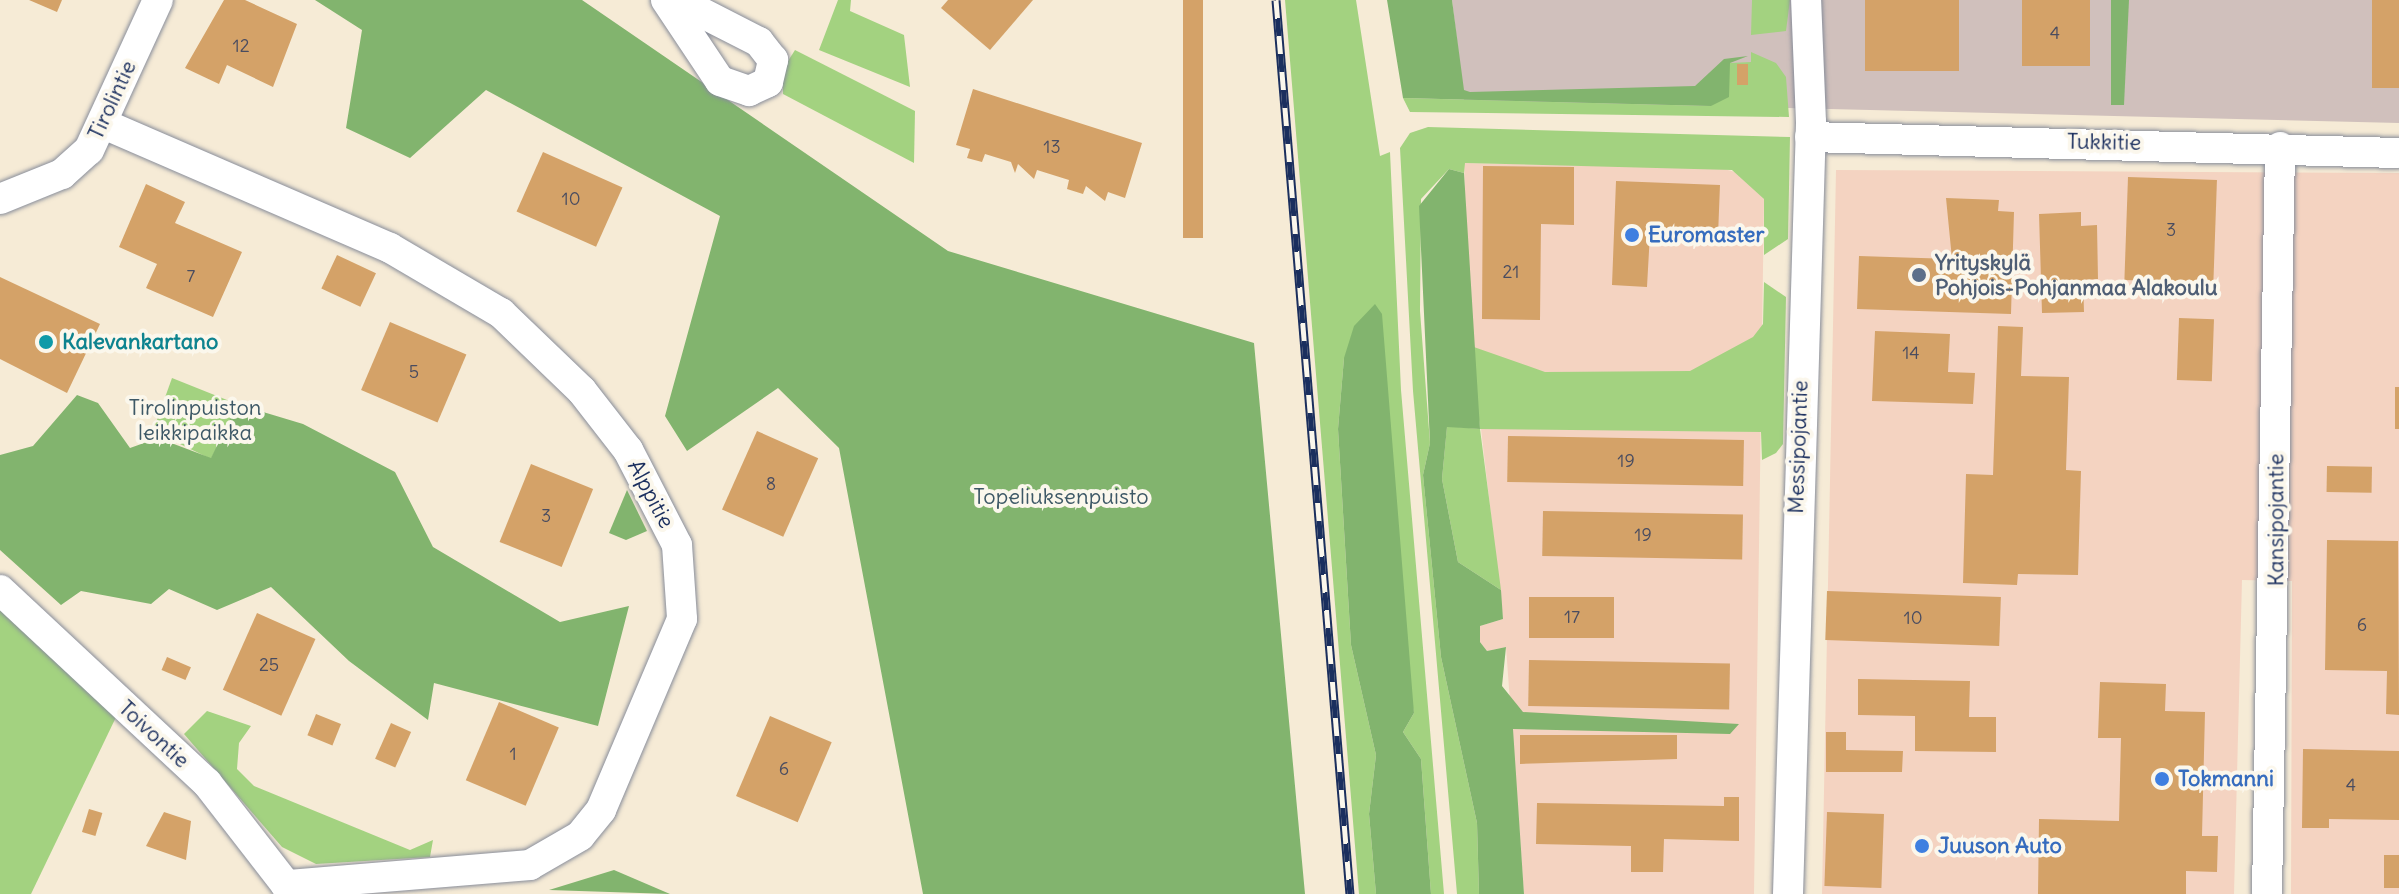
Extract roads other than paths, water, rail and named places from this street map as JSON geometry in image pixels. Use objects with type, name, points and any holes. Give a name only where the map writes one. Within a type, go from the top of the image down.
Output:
[{"type":"street","name":"Tirolintie","points":[[0,199],[62,174],[106,125],[158,0]]},
{"type":"street","points":[[666,0],[720,81],[749,91],[768,82],[773,60],[759,42],[677,0]]},
{"type":"street","name":"Messipojantie","points":[[1788,894],[1810,137],[1806,0]]},
{"type":"street","name":"Alppitie","points":[[106,125],[390,248],[501,313],[582,391],[628,450],[677,545],[682,619],[601,810],[580,836],[530,865],[285,890]]},
{"type":"street","name":"Tukkitie","points":[[1810,137],[2280,147],[2399,153]]},
{"type":"street","name":"Kansipojantie","points":[[2267,894],[2280,147]]},
{"type":"street","name":"Toivontie","points":[[0,590],[207,783],[285,890]]},
{"type":"railway","points":[[1276,0],[1350,894]]},
{"type":"place","name":"Euromaster","points":[[1632,235]]},
{"type":"place","name":"Yrityskylä Pohjois-Pohjanmaa Alakoulu","points":[[1919,275]]},
{"type":"place","name":"Kalevankartano","points":[[46,342]]},
{"type":"place","name":"Tokmanni","points":[[2162,779]]},
{"type":"place","name":"Juuson Auto","points":[[1922,846]]},
{"type":"park label","name":"Tirolinpuiston leikkipaikka","points":[[195,420]]},
{"type":"park label","name":"Topeliuksenpuisto","points":[[1061,497]]}]
